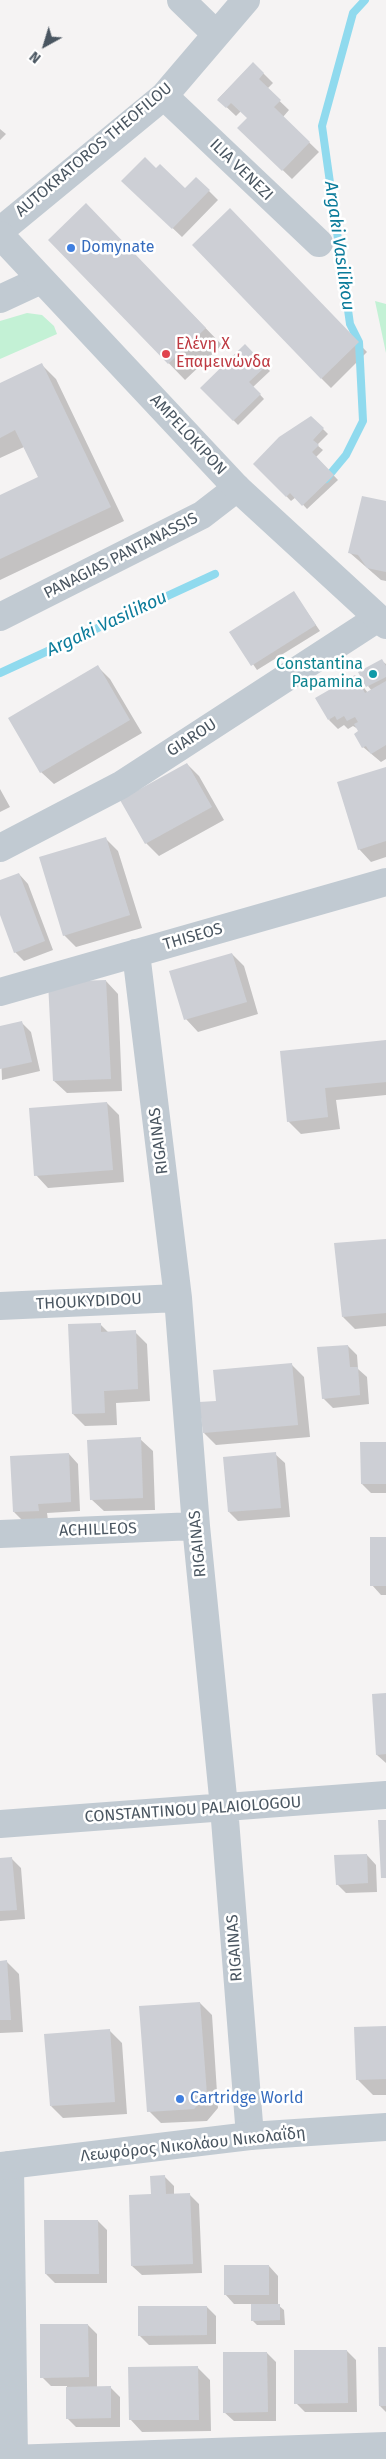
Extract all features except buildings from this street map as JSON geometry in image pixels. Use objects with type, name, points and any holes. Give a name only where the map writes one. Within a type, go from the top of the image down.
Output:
[{"type":"street","points":[[181,0],[216,34]]},
{"type":"street","name":"AUTOKRATOROS THEOFILOU","points":[[0,230],[164,96],[246,0]]},
{"type":"street","name":"ILIA VENEZI","points":[[164,96],[318,243]]},
{"type":"street","name":"AMPELOKIPON","points":[[0,235],[238,488],[382,621]]},
{"type":"street","points":[[0,299],[41,280]]},
{"type":"street","name":"PANAGIAS PANTANASSIS","points":[[0,617],[202,515],[238,488]]},
{"type":"street","name":"GIAROU","points":[[0,848],[121,785],[382,621]]},
{"type":"street","name":"THISEOS","points":[[0,992],[386,882]]},
{"type":"street","name":"RIGAINAS","points":[[136,953],[178,1298],[196,1526],[224,1807],[250,2136]]},
{"type":"street","name":"THOUKYDIDOU","points":[[0,1306],[178,1298]]},
{"type":"street","name":"ACHILLEOS","points":[[0,1534],[196,1526]]},
{"type":"street","name":"CONSTANTINOU PALAIOLOGOU","points":[[0,1824],[386,1795]]},
{"type":"street","name":"Λεωφόρος Νικολάου Νικολαΐδη","points":[[5,2166],[250,2136],[386,2127]]},
{"type":"street","points":[[5,2166],[14,2459]]},
{"type":"street","points":[[10,2459],[386,2446]]},
{"type":"green space","points":[[375,301],[386,304],[386,353]]},
{"type":"green space","points":[[27,313],[42,315],[54,326],[57,334],[0,359],[0,321]]},
{"type":"waterway","name":"Argaki Vasilikou","points":[[326,479],[346,455],[363,421],[359,342],[350,324],[322,126],[353,13],[365,0]]},
{"type":"waterway","name":"Argaki Vasilikou","points":[[0,673],[215,574]]},
{"type":"place","name":"Domynate","points":[[71,248]]},
{"type":"place","name":"Ελένη Χ Επαμεινώνδα","points":[[166,354]]},
{"type":"place","name":"Constantina Papamina","points":[[373,674]]},
{"type":"place","name":"Cartridge World","points":[[180,2099]]}]
